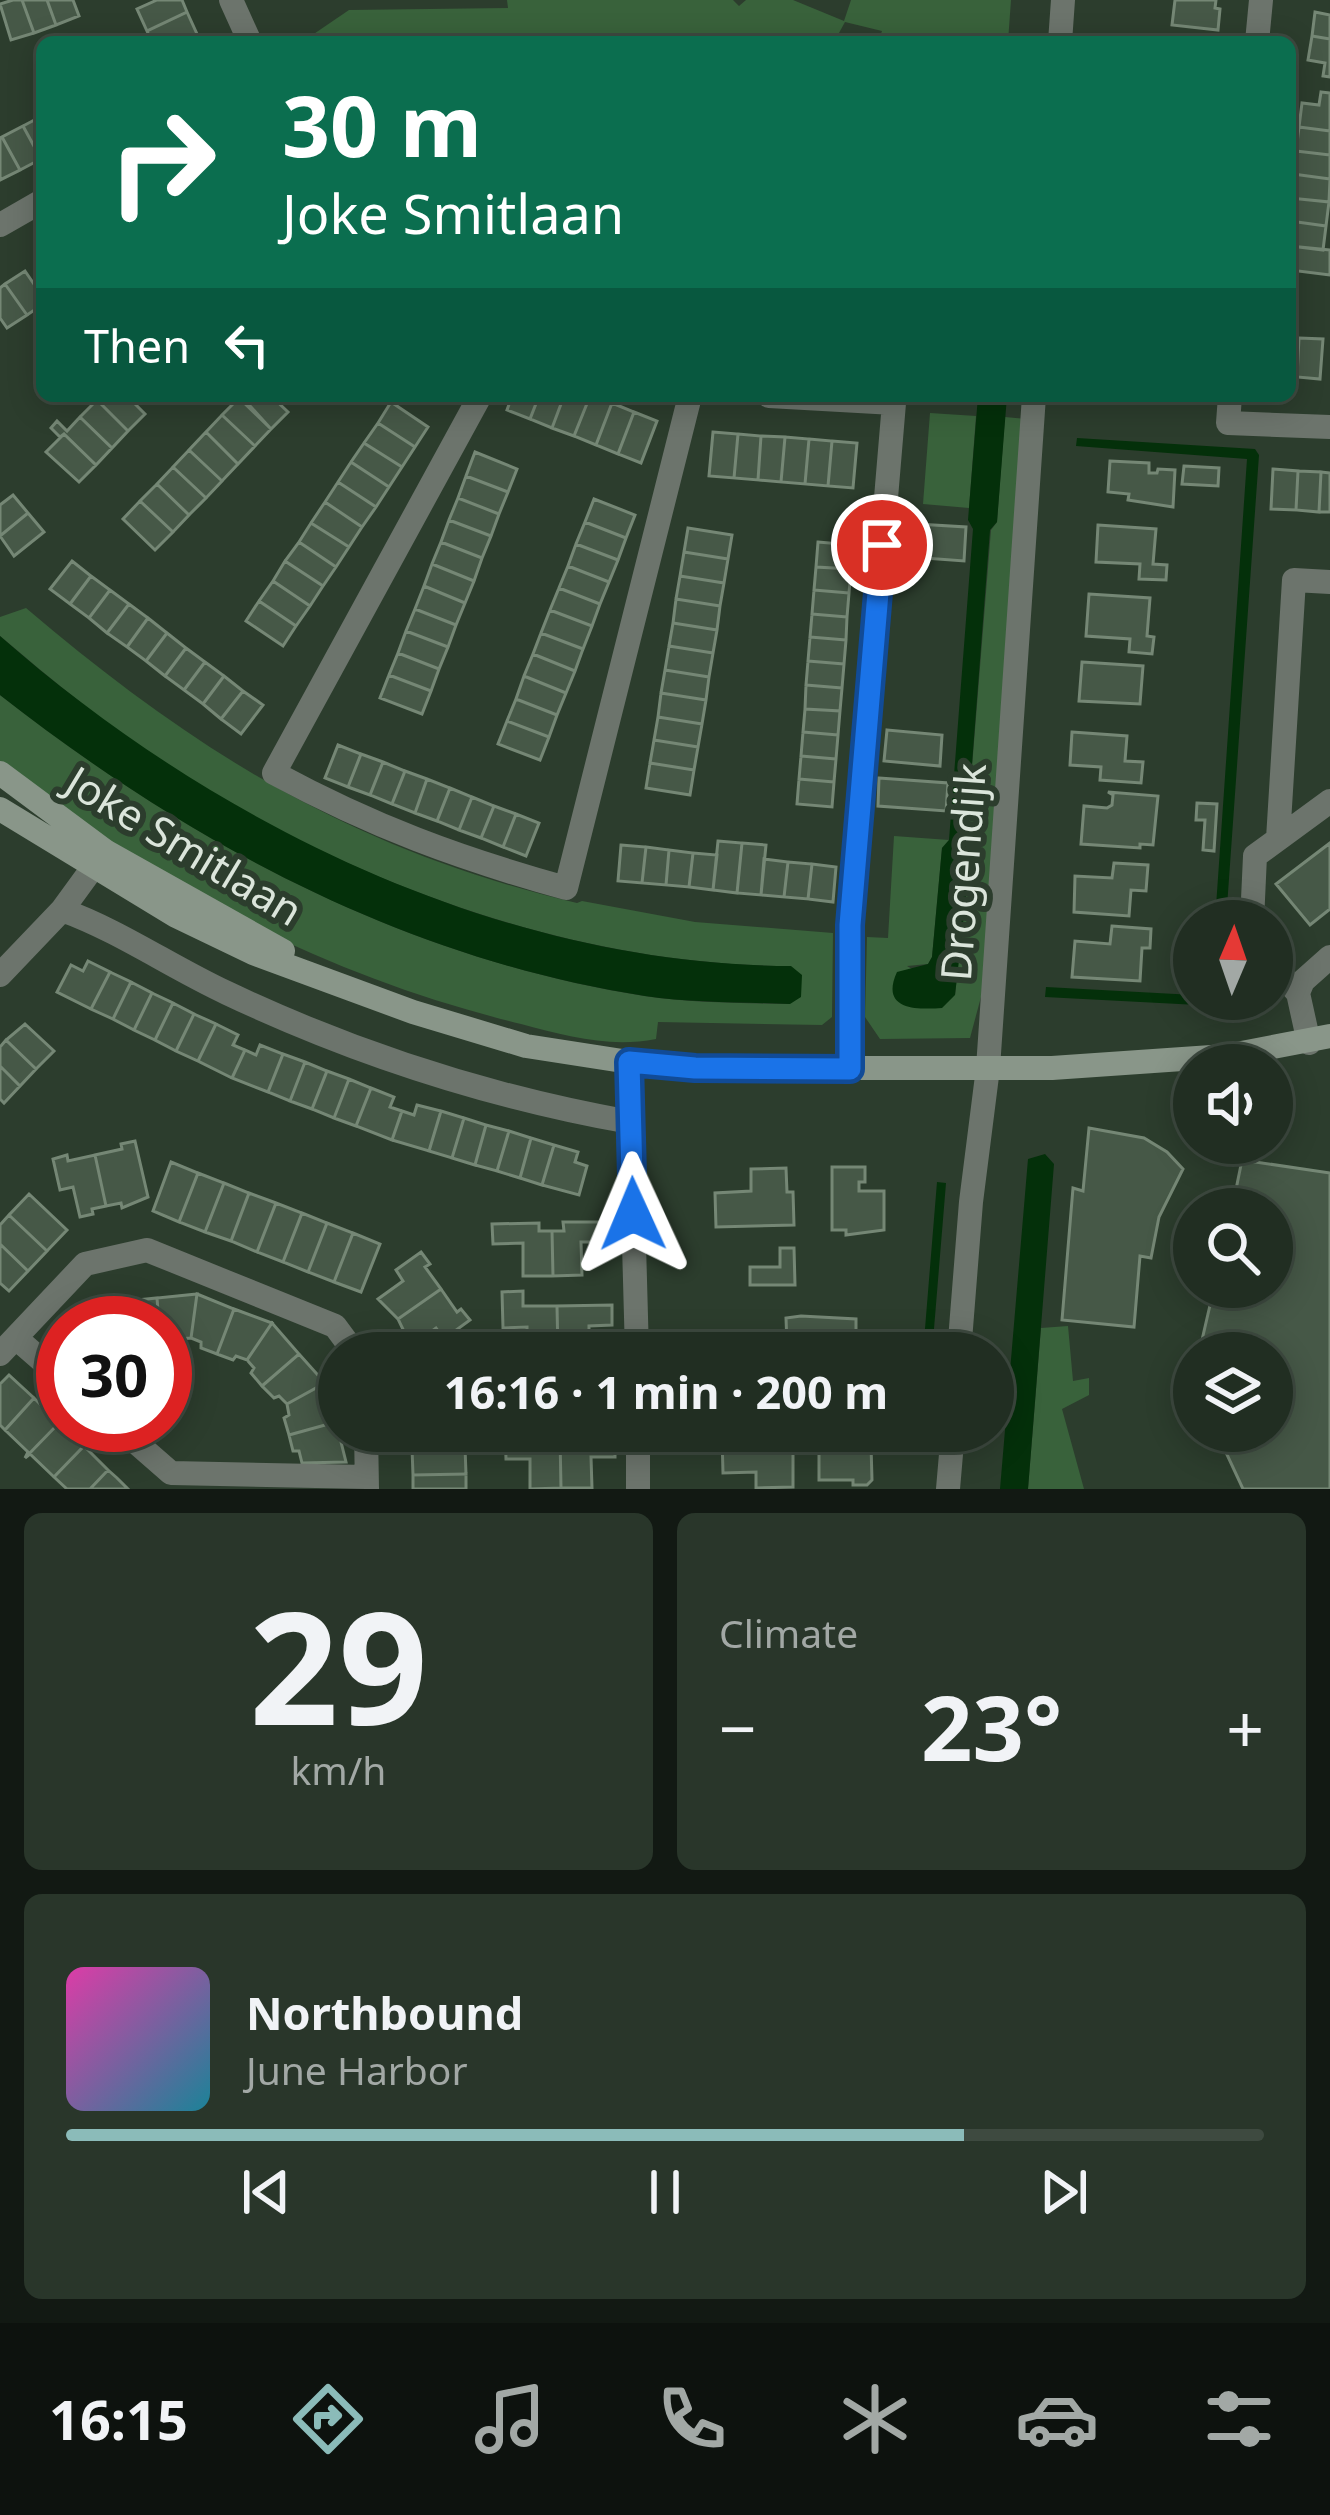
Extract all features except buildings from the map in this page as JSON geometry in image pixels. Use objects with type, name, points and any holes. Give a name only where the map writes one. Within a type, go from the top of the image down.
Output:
[{"type":"street","points":[[231,0],[247,36]]},
{"type":"street","points":[[1060,36],[1063,0]]},
{"type":"street","points":[[1258,36],[1261,0]]},
{"type":"street","points":[[0,225],[36,204]]},
{"type":"street","points":[[477,402],[274,772],[352,815],[461,859],[566,888],[688,402]]},
{"type":"street","points":[[850,1069],[850,925],[894,403],[876,402]]},
{"type":"street","name":"Drogendijk","points":[[961,1332],[988,1067],[1034,402]]},
{"type":"street","points":[[1230,402],[1228,423],[1330,427]]},
{"type":"street","points":[[1278,839],[1294,580],[1330,582]]},
{"type":"street","name":"Joke Smitlaan","points":[[0,773],[99,860]]},
{"type":"street","points":[[1253,900],[1255,856],[1330,800]]},
{"type":"street","name":"Joke Smitlaan","points":[[0,809],[332,979],[413,1012],[526,1046],[695,1068],[850,1069],[1104,1067],[1226,1056],[1320,1040]]},
{"type":"street","points":[[0,975],[62,910],[99,860]]},
{"type":"street","points":[[62,910],[95,922],[223,992],[346,1045],[448,1080],[630,1122]]},
{"type":"street","points":[[1298,993],[1303,981],[1330,957]]},
{"type":"street","points":[[1293,988],[1320,1040]]},
{"type":"street","points":[[629,1062],[636,1332]]},
{"type":"street","points":[[36,1363],[8,1346],[85,1264],[147,1250],[334,1325],[339,1332]]},
{"type":"street","points":[[147,1452],[171,1473],[366,1483],[366,1452]]},
{"type":"street","points":[[638,1452],[638,1489]]},
{"type":"street","points":[[948,1489],[951,1452]]},
{"type":"shaded area","points":[[507,0],[733,0],[739,6],[746,0],[793,0],[844,21],[851,0],[1011,0],[1008,36],[880,36],[882,31],[845,22],[837,36],[311,36],[349,10],[508,8]]},
{"type":"shaded area","points":[[978,402],[1007,402],[997,522],[990,530],[966,842],[971,851],[955,995],[942,1008],[921,1008],[897,1000],[893,984],[897,972],[928,964],[932,957],[942,848],[949,840],[973,529],[968,520]]},
{"type":"shaded area","points":[[930,413],[976,416],[969,508],[923,504]]},
{"type":"shaded area","points":[[1005,417],[1026,419],[985,982],[970,1038],[880,1039],[865,1017],[867,937],[888,938],[894,836],[949,840],[942,848],[932,957],[928,964],[907,966],[955,995],[971,851],[966,842],[991,530],[997,522]]},
{"type":"shaded area","points":[[1077,438],[1255,449],[1259,455],[1227,900],[1216,900],[1247,459],[1076,446]]},
{"type":"shaded area","points":[[26,608],[217,752],[283,791],[421,856],[577,903],[695,922],[833,933],[832,1017],[822,1025],[658,1022],[656,1039],[588,1039],[422,996],[326,959],[232,915],[125,852],[0,764],[0,695],[72,749],[224,845],[385,923],[469,954],[644,996],[790,1004],[791,966],[707,962],[541,932],[460,908],[304,842],[158,759],[0,636],[0,617]]},
{"type":"shaded area","points":[[0,636],[173,767],[268,823],[367,871],[470,911],[575,940],[683,959],[791,966],[802,975],[801,997],[790,1004],[645,996],[556,979],[385,924],[224,846],[72,749],[0,695]]},
{"type":"shaded area","points":[[1046,987],[1173,994],[1173,1004],[1045,997]]},
{"type":"shaded area","points":[[1045,1154],[1054,1164],[1028,1489],[1000,1489],[1003,1452],[1014,1452],[1013,1332],[1028,1159]]},
{"type":"shaded area","points":[[937,1182],[946,1183],[934,1332],[925,1332]]},
{"type":"shaded area","points":[[1068,1326],[1073,1381],[1089,1378],[1089,1395],[1062,1409],[1084,1489],[1028,1489],[1041,1328]]},
{"type":"route","points":[[633,1214],[629,1062],[695,1068],[850,1069],[850,925],[882,545]]}]
